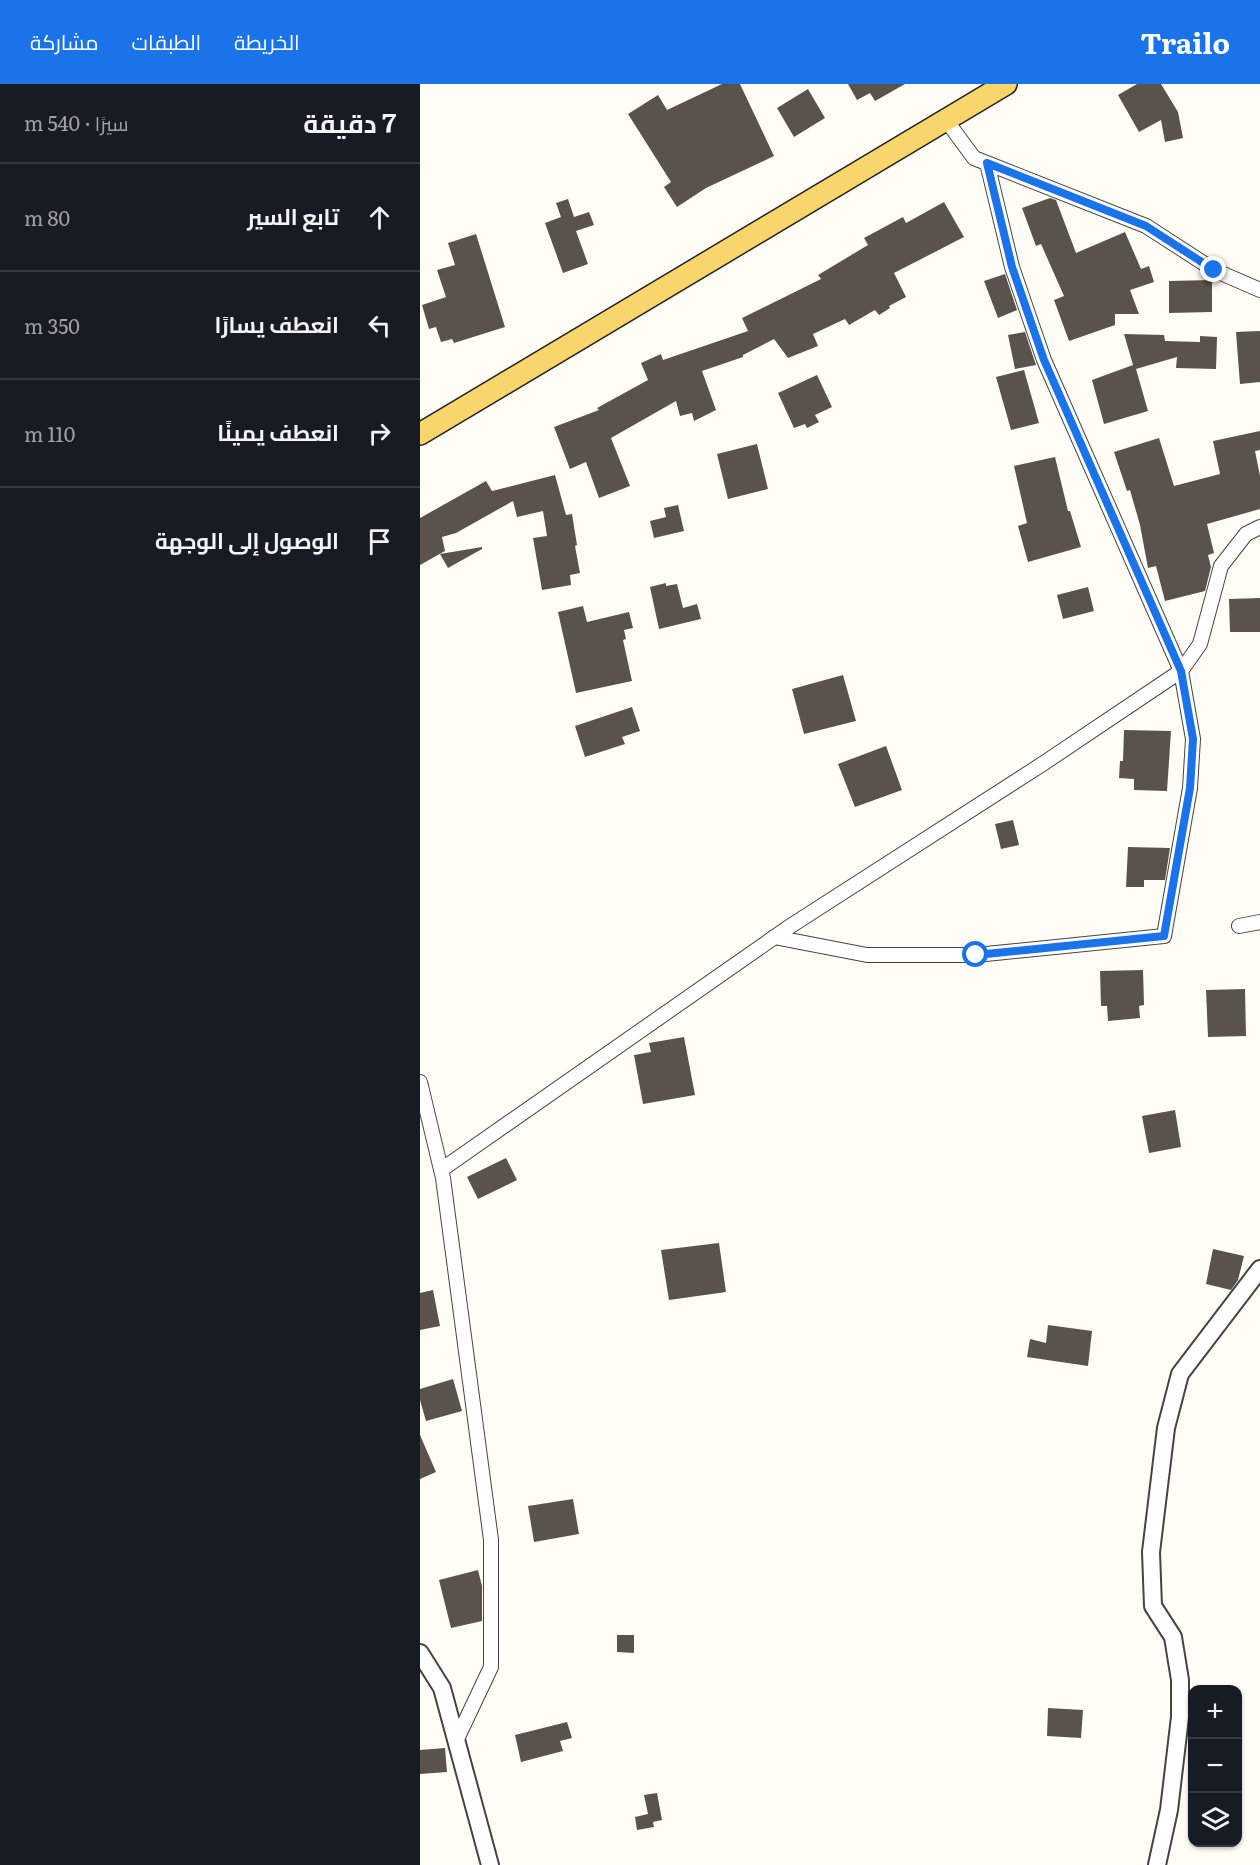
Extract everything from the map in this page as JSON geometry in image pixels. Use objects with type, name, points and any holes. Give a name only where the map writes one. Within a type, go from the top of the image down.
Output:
[{"type":"main road","points":[[420,434],[1006,84]]},
{"type":"street","points":[[946,120],[974,158],[1146,226],[1214,270],[1260,290]]},
{"type":"street","points":[[774,937],[867,955],[976,955],[1164,936],[1190,788],[1193,739],[1181,671],[1044,360],[1012,267],[987,163]]},
{"type":"street","points":[[441,1170],[774,937],[1044,763],[1181,671],[1200,644],[1221,566],[1246,534],[1260,527]]},
{"type":"street","points":[[1239,926],[1260,922]]},
{"type":"street","points":[[420,1082],[441,1170],[491,1540],[491,1667],[456,1741]]},
{"type":"street","points":[[1158,1865],[1168,1810],[1180,1717],[1180,1680],[1173,1637],[1153,1606],[1151,1552],[1166,1428],[1180,1374],[1260,1269]]},
{"type":"street","points":[[420,1653],[442,1688],[490,1865]]},
{"type":"building","points":[[722,84],[740,84],[774,156],[706,188],[677,207],[664,187],[671,182],[628,114],[658,95],[667,110]]},
{"type":"building","points":[[848,84],[905,84],[875,101],[870,93],[857,100]]},
{"type":"building","points":[[1137,84],[1161,84],[1178,112],[1183,138],[1165,142],[1161,120],[1139,132],[1118,95]]},
{"type":"building","points":[[808,89],[825,118],[794,137],[777,108]]},
{"type":"building","points":[[1050,198],[1056,200],[1076,253],[1125,232],[1141,269],[1149,266],[1154,282],[1130,290],[1139,314],[1115,314],[1115,325],[1069,341],[1054,300],[1064,296],[1041,244],[1036,246],[1022,208]]},
{"type":"building","points":[[568,199],[574,217],[589,212],[594,225],[576,231],[588,264],[563,273],[545,223],[561,217],[556,203]]},
{"type":"building","points":[[944,202],[964,237],[894,273],[906,297],[889,306],[890,308],[879,315],[875,310],[849,325],[845,319],[813,334],[818,346],[788,358],[774,339],[743,357],[702,371],[716,410],[694,421],[692,413],[680,416],[676,401],[611,438],[630,486],[599,498],[586,462],[570,469],[554,427],[599,410],[597,408],[648,380],[641,363],[661,354],[663,360],[748,331],[742,318],[821,279],[818,275],[868,245],[864,238],[903,217],[906,223]]},
{"type":"building","points":[[476,234],[505,327],[454,343],[452,339],[441,342],[436,327],[429,329],[422,305],[446,297],[437,270],[455,265],[448,243]]},
{"type":"building","points":[[1005,274],[1017,310],[998,318],[984,281]]},
{"type":"building","points":[[1212,280],[1212,312],[1169,313],[1169,281]]},
{"type":"building","points":[[1260,331],[1260,382],[1240,384],[1236,332]]},
{"type":"building","points":[[1025,332],[1036,365],[1015,369],[1008,335]]},
{"type":"building","points":[[1124,334],[1164,335],[1165,341],[1200,342],[1200,336],[1217,337],[1216,369],[1176,368],[1177,357],[1136,369],[1148,411],[1104,424],[1092,380],[1133,365]]},
{"type":"building","points":[[1024,370],[1039,423],[1011,430],[996,377]]},
{"type":"building","points":[[817,375],[832,407],[815,415],[819,422],[807,428],[805,424],[794,428],[778,393]]},
{"type":"building","points":[[1260,431],[1260,450],[1255,451],[1260,476],[1260,509],[1207,524],[1214,553],[1208,555],[1211,567],[1205,591],[1165,601],[1156,566],[1148,568],[1140,525],[1130,490],[1127,491],[1114,452],[1159,438],[1174,486],[1220,474],[1213,441]]},
{"type":"building","points":[[757,444],[768,489],[728,499],[717,454]]},
{"type":"building","points":[[1055,457],[1068,511],[1070,511],[1081,547],[1028,562],[1018,526],[1027,523],[1014,466]]},
{"type":"building","points":[[555,475],[566,515],[572,514],[577,545],[575,546],[580,573],[570,575],[571,585],[542,590],[533,538],[547,536],[543,511],[517,517],[513,501],[456,533],[442,537],[445,551],[420,565],[420,518],[486,481],[492,491]]},
{"type":"building","points":[[678,505],[684,531],[654,538],[650,521],[666,517],[664,508]]},
{"type":"building","points":[[482,547],[448,568],[440,554]]},
{"type":"building","points":[[666,583],[666,586],[677,584],[683,608],[697,604],[701,619],[659,629],[650,587]]},
{"type":"building","points":[[1088,587],[1094,611],[1063,619],[1057,595]]},
{"type":"building","points":[[1260,598],[1260,632],[1230,632],[1229,599]]},
{"type":"building","points":[[583,606],[587,622],[629,612],[633,628],[624,630],[626,639],[623,640],[632,681],[576,693],[558,612]]},
{"type":"building","points":[[843,675],[856,721],[804,734],[792,689]]},
{"type":"building","points":[[632,707],[640,731],[622,737],[625,744],[585,757],[575,726]]},
{"type":"building","points":[[1124,730],[1171,731],[1167,791],[1134,790],[1134,779],[1119,778],[1120,761],[1123,761]]},
{"type":"building","points":[[886,746],[902,790],[855,807],[838,764]]},
{"type":"building","points":[[1013,820],[1019,845],[1001,849],[995,824]]},
{"type":"building","points":[[1128,847],[1170,848],[1165,880],[1144,880],[1144,887],[1126,887]]},
{"type":"building","points":[[1143,970],[1144,1005],[1139,1006],[1140,1018],[1108,1021],[1107,1006],[1101,1006],[1100,971]]},
{"type":"building","points":[[1245,989],[1246,1036],[1208,1037],[1206,990]]},
{"type":"building","points":[[684,1037],[695,1095],[643,1104],[634,1055],[651,1052],[649,1043]]},
{"type":"building","points":[[1175,1110],[1181,1147],[1149,1153],[1142,1116]]},
{"type":"building","points":[[506,1158],[517,1180],[478,1199],[467,1177]]},
{"type":"building","points":[[719,1243],[726,1292],[669,1300],[661,1250]]},
{"type":"building","points":[[1213,1249],[1244,1256],[1238,1280],[1231,1290],[1206,1284]]},
{"type":"building","points":[[433,1290],[440,1326],[420,1330],[420,1293]]},
{"type":"building","points":[[1048,1325],[1092,1331],[1088,1366],[1027,1357],[1030,1339],[1046,1343]]},
{"type":"building","points":[[453,1379],[462,1411],[426,1421],[420,1400],[420,1389]]},
{"type":"building","points":[[420,1435],[436,1472],[420,1479]]},
{"type":"building","points":[[573,1499],[579,1534],[534,1542],[528,1506]]},
{"type":"building","points":[[478,1570],[482,1586],[482,1621],[451,1628],[439,1580]]},
{"type":"building","points":[[617,1635],[634,1635],[634,1653],[617,1652]]},
{"type":"building","points":[[1048,1708],[1083,1710],[1081,1738],[1047,1736]]},
{"type":"building","points":[[567,1722],[572,1738],[560,1741],[563,1751],[521,1762],[515,1735]]},
{"type":"building","points":[[445,1748],[447,1772],[420,1774],[420,1750]]},
{"type":"building","points":[[657,1793],[662,1820],[653,1822],[654,1827],[637,1830],[635,1817],[648,1814],[644,1795]]},
{"type":"route","points":[[976,955],[1164,936],[1190,788],[1193,739],[1181,671],[1044,360],[1012,267],[987,163],[1146,226],[1214,270]]}]
